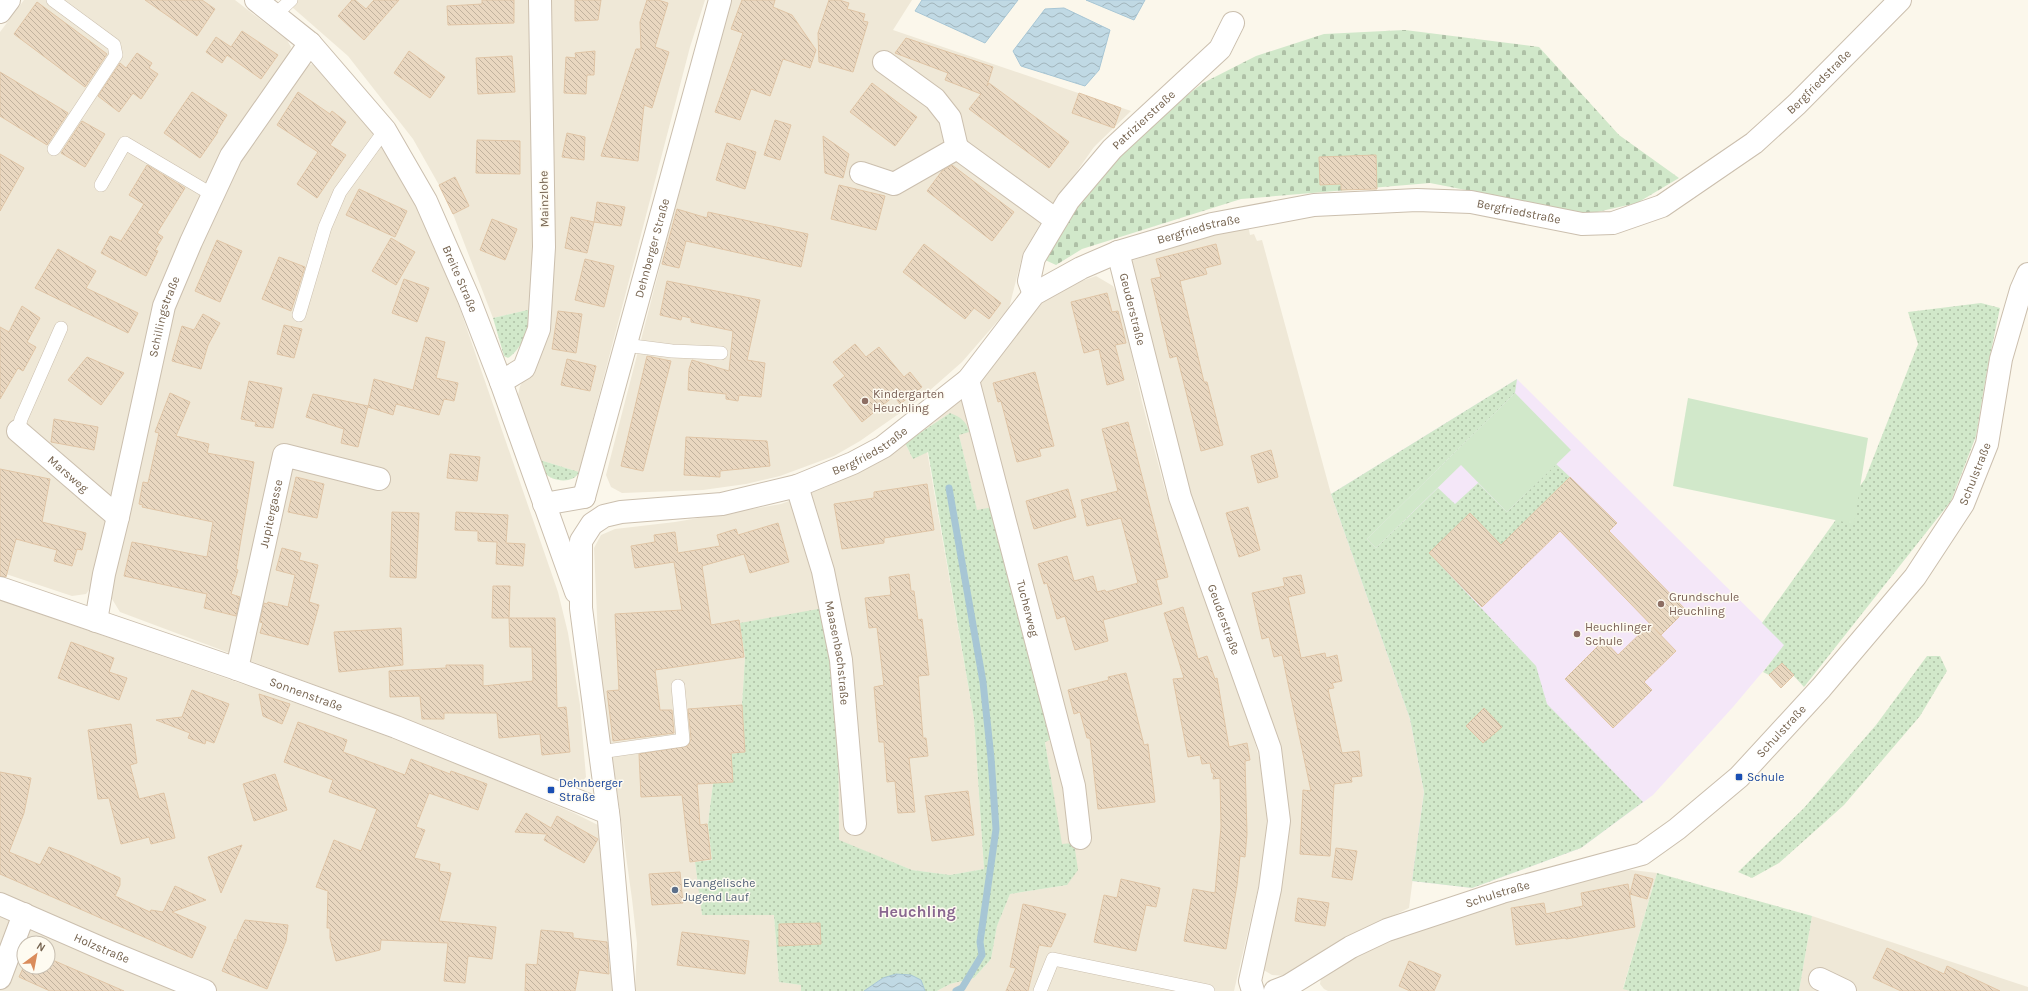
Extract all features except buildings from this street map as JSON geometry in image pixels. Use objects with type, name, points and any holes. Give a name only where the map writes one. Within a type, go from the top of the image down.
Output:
[{"type":"street","points":[[0,12],[9,0]]},
{"type":"street","name":"Breite Straße","points":[[256,0],[310,43],[385,130],[426,201],[469,299],[572,578],[581,608]]},
{"type":"street","name":"Mainzlohe","points":[[500,382],[524,368],[540,329],[544,247],[540,0]]},
{"type":"street","name":"Dehnberger Straße","points":[[584,497],[720,0]]},
{"type":"street","name":"Bergfriedstraße","points":[[581,608],[581,541],[592,524],[604,516],[621,512],[722,504],[797,486],[853,463],[883,447],[968,380],[1034,294],[1081,268],[1118,252],[1212,224],[1314,205],[1417,200],[1471,202],[1582,224],[1612,223],[1662,206],[1754,143],[1797,104],[1900,0]]},
{"type":"street","name":"Patrizierstraße","points":[[1034,294],[1029,281],[1034,258],[1068,202],[1112,149],[1220,49],[1234,23]]},
{"type":"street","name":"Schillingstraße","points":[[96,621],[104,574],[118,517],[164,306],[213,195],[232,156],[310,43]]},
{"type":"street","points":[[884,62],[935,99],[950,118],[957,148],[1056,220]]},
{"type":"street","points":[[861,173],[894,184],[957,148]]},
{"type":"street","name":"Geuderstraße","points":[[1118,252],[1180,497],[1270,749],[1279,821],[1270,889],[1250,981],[1253,991]]},
{"type":"street","name":"Schulstraße","points":[[1289,989],[1350,947],[1387,930],[1502,892],[1642,854],[1677,829],[1739,777],[1820,688],[1915,577],[1964,504],[1987,444],[2001,359],[2021,290],[2028,274]]},
{"type":"street","name":"Tucherweg","points":[[968,380],[1074,786],[1080,838]]},
{"type":"street","name":"Marsweg","points":[[18,431],[118,517]]},
{"type":"street","name":"Jupitergasse","points":[[237,669],[284,455],[379,479]]},
{"type":"street","name":"Maasenbachstraße","points":[[797,486],[823,571],[841,660],[855,824]]},
{"type":"street","points":[[544,504],[584,497],[604,516]]},
{"type":"street","name":"Sonnenstraße","points":[[0,588],[237,669],[396,727],[608,812]]},
{"type":"street","points":[[581,608],[608,812],[624,991]]},
{"type":"street","name":"Holzstraße","points":[[0,904],[205,991]]},
{"type":"street","points":[[0,978],[24,914]]},
{"type":"street","points":[[1820,979],[1845,991]]},
{"type":"lane","points":[[53,0],[114,45],[116,55],[54,149]]},
{"type":"lane","points":[[275,15],[291,0]]},
{"type":"lane","points":[[299,315],[325,227],[340,192],[385,130]]},
{"type":"lane","points":[[101,185],[125,143],[213,195]]},
{"type":"lane","points":[[18,431],[21,419],[62,328]]},
{"type":"lane","points":[[626,345],[672,351],[722,353]]},
{"type":"lane","points":[[600,752],[682,740],[678,686]]},
{"type":"lane","points":[[1040,991],[1053,959],[1208,991]]},
{"type":"shaded area","points":[[24,0],[235,0],[287,40],[291,47],[289,58],[209,187],[92,586],[86,594],[72,596],[0,572],[0,32]]},
{"type":"shaded area","points":[[284,0],[528,0],[532,49],[535,172],[532,309],[493,318],[453,214],[439,185],[413,139],[348,56]]},
{"type":"shaded area","points":[[547,0],[705,0],[690,47],[579,472],[540,460],[517,400],[520,386],[548,339],[552,301],[554,254]]},
{"type":"shaded area","points":[[729,0],[912,0],[893,30],[1131,111],[1094,147],[1040,224],[1023,253],[1009,308],[962,362],[920,399],[860,441],[834,456],[780,476],[746,484],[703,490],[622,493],[611,487],[606,475]]},
{"type":"shaded area","points":[[312,64],[324,72],[374,130],[401,171],[433,236],[460,309],[558,592],[568,633],[580,705],[586,777],[580,785],[572,787],[446,734],[120,612],[112,599],[111,585],[170,308],[238,159],[301,68]]},
{"type":"shaded area","points":[[1248,225],[1250,235],[1254,234],[1257,241],[1262,240],[1331,494],[1410,719],[1424,792],[1409,908],[1347,938],[1287,976],[1272,975],[1262,969],[1286,821],[1186,484],[1131,261],[1213,234]]},
{"type":"shaded area","points":[[1096,276],[1113,286],[1120,301],[1142,402],[1165,490],[1251,728],[1263,772],[1267,810],[1266,854],[1234,991],[937,991],[950,984],[974,978],[991,959],[997,926],[1010,894],[1067,885],[1045,741],[1050,741],[993,507],[977,511],[959,435],[950,413],[905,443],[913,459],[927,451],[974,719],[984,869],[950,875],[912,870],[839,841],[838,695],[741,623],[745,657],[742,705],[746,753],[733,782],[713,783],[708,824],[712,860],[695,862],[702,915],[774,915],[779,982],[801,985],[801,991],[635,991],[637,943],[599,661],[594,548],[601,535],[615,529],[675,522],[781,504],[826,487],[878,459],[983,377],[1042,303],[1073,284]]},
{"type":"shaded area","name":"Heuchlinger Schule","points":[[1517,379],[1785,645],[1733,707],[1653,795],[1581,848],[1472,888],[1412,881],[1424,792],[1410,719],[1331,494]]},
{"type":"shaded area","points":[[0,600],[254,688],[416,747],[574,813],[598,825],[607,839],[622,991],[0,991]]},
{"type":"shaded area","points":[[1632,870],[1657,873],[1623,988],[1630,991],[1328,991],[1320,984],[1321,977],[1357,955],[1444,919],[1600,873]]},
{"type":"shaded area","points":[[1812,916],[2028,987],[2028,991],[1799,991]]},
{"type":"green space","points":[[1405,30],[1539,47],[1619,135],[1679,178],[1637,203],[1588,214],[1430,183],[1241,199],[1082,249],[1056,265],[1043,259],[1092,182],[1142,130],[1203,83],[1256,56],[1324,34]]},
{"type":"green space","points":[[1981,303],[2000,308],[1987,370],[1976,436],[1951,501],[1804,687],[1782,663],[1769,675],[1763,672],[1784,645],[1762,623],[1865,479],[1918,344],[1908,312]]},
{"type":"green space","points":[[532,309],[528,329],[522,343],[508,358],[504,356],[493,318]]},
{"type":"green space","points":[[1517,379],[1515,393],[1367,539],[1376,548],[1438,488],[1455,504],[1478,483],[1507,512],[1556,464],[1570,477],[1501,545],[1470,513],[1429,553],[1536,666],[1547,704],[1643,802],[1581,848],[1472,888],[1412,881],[1424,792],[1410,719],[1331,494]]},
{"type":"green space","points":[[1515,393],[1571,450],[1507,512],[1461,465],[1376,548],[1367,539]]},
{"type":"green space","points":[[1688,398],[1868,438],[1854,524],[1673,486]]},
{"type":"green space","points":[[950,413],[962,420],[968,428],[969,432],[959,435],[977,510],[993,507],[1050,740],[1045,742],[1062,844],[1074,843],[1078,870],[1067,885],[1010,894],[997,926],[991,959],[974,978],[950,984],[937,991],[925,991],[921,980],[883,978],[864,991],[801,991],[801,985],[779,982],[774,915],[702,915],[695,862],[712,860],[708,824],[713,783],[733,782],[731,754],[745,752],[742,705],[745,657],[740,623],[824,608],[838,695],[839,840],[912,870],[950,875],[984,869],[974,719],[928,452],[913,459],[905,443]]},
{"type":"green space","points":[[540,460],[579,472],[576,476],[568,480],[558,480],[548,476],[545,473]]},
{"type":"green space","points":[[1927,656],[1940,656],[1947,671],[1920,716],[1844,805],[1779,863],[1752,878],[1738,872],[1804,808],[1876,725]]},
{"type":"green space","points":[[1657,873],[1812,916],[1799,991],[1630,991],[1623,989]]},
{"type":"water","points":[[922,0],[1018,0],[985,43],[915,11]]},
{"type":"water","points":[[1086,0],[1145,0],[1134,20]]},
{"type":"water","points":[[1064,8],[1110,30],[1099,70],[1085,86],[1021,66],[1013,51],[1045,9]]},
{"type":"water","points":[[896,974],[911,975],[921,980],[925,991],[864,991],[883,978]]},
{"type":"waterway","points":[[949,488],[983,682],[991,758],[996,829],[980,942],[982,955],[962,988],[956,991]]},
{"type":"place","name":"Kindergarten Heuchling","points":[[865,401]]},
{"type":"place","name":"Grundschule Heuchling","points":[[1661,604]]},
{"type":"place","name":"Heuchlinger Schule","points":[[1577,634]]},
{"type":"place","name":"Schule","points":[[1739,777]]},
{"type":"place","name":"Dehnberger Straße","points":[[551,790]]},
{"type":"place","name":"Evangelische Jugend Lauf","points":[[675,890]]},
{"type":"district","name":"Heuchling","points":[[917,911]]}]
